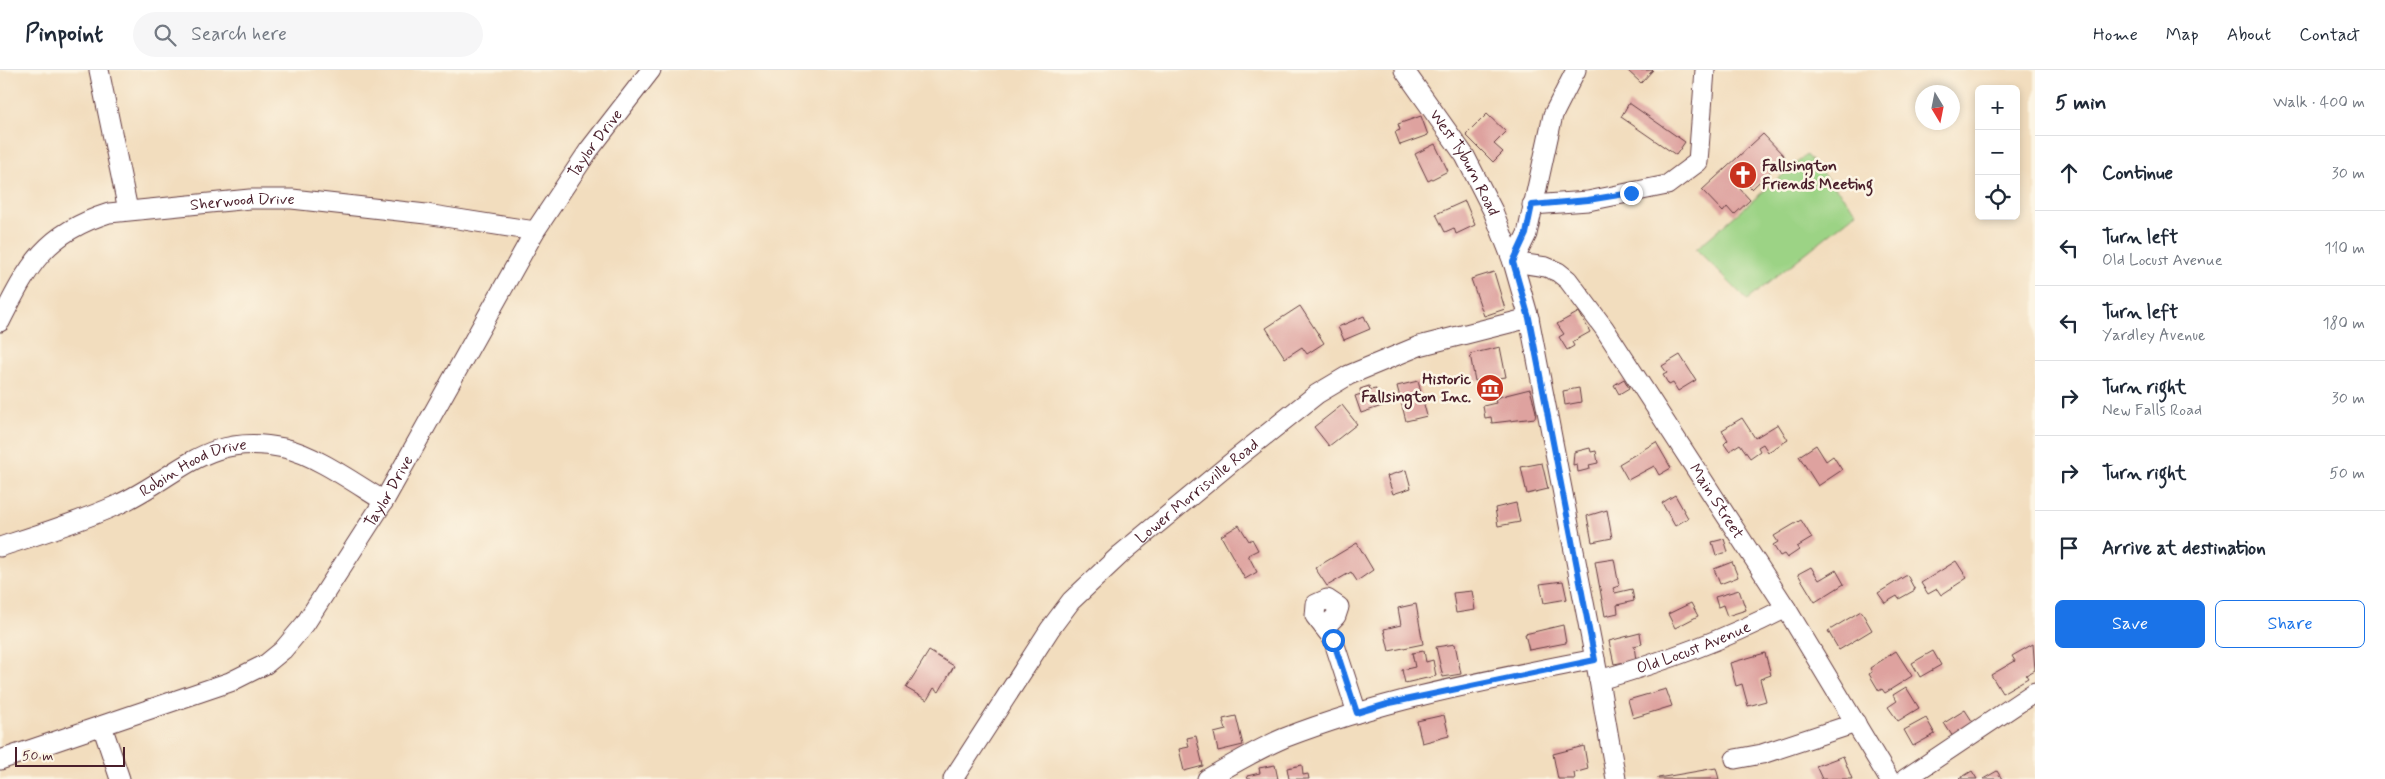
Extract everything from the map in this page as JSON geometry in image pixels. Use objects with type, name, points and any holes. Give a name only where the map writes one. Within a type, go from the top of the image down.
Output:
[{"type":"street","points":[[99,70],[128,210]]},
{"type":"street","name":"Taylor Drive","points":[[0,760],[230,682],[266,664],[284,650],[308,618],[384,501],[535,231],[589,150],[651,70]]},
{"type":"street","name":"West Tyburn Road","points":[[1404,70],[1466,156],[1493,211],[1513,262],[1529,318],[1599,680],[1616,779]]},
{"type":"street","points":[[1513,262],[1526,234],[1552,115],[1576,70]]},
{"type":"street","points":[[1532,205],[1588,200],[1667,184],[1698,162],[1705,70]]},
{"type":"street","name":"Sherwood Drive","points":[[0,322],[28,269],[46,246],[58,236],[88,220],[128,210],[250,199],[292,199],[426,214],[535,231]]},
{"type":"street","name":"Main Street","points":[[1513,262],[1546,267],[1568,280],[1628,363],[1786,608],[1889,779]]},
{"type":"street","name":"Lower Morrisville Road","points":[[953,779],[1050,629],[1071,601],[1121,554],[1238,457],[1317,394],[1349,375],[1419,346],[1529,318]]},
{"type":"street","name":"Robin Hood Drive","points":[[0,547],[70,524],[119,504],[199,457],[230,446],[267,445],[300,453],[384,501]]},
{"type":"street","name":"Old Locust Avenue","points":[[1599,680],[1641,668],[1736,634],[1786,608]]},
{"type":"street","points":[[1325,627],[1333,640],[1357,713]]},
{"type":"street","points":[[1207,779],[1282,739],[1357,713],[1399,701],[1595,660]]},
{"type":"street","points":[[1905,779],[2035,692]]},
{"type":"street","points":[[1735,759],[1762,754],[1856,723]]},
{"type":"street","points":[[102,726],[120,779]]},
{"type":"green space","points":[[1806,155],[1857,212],[1747,300],[1696,249]]},
{"type":"building","points":[[1627,70],[1653,70],[1641,83]]},
{"type":"building","points":[[1629,103],[1685,142],[1676,155],[1621,117]]},
{"type":"building","points":[[1487,114],[1506,132],[1494,144],[1503,152],[1493,162],[1466,135]]},
{"type":"building","points":[[1421,116],[1428,135],[1400,145],[1395,132],[1400,130],[1398,124]]},
{"type":"building","name":"Fallsington Friends Meeting","points":[[1763,134],[1785,157],[1752,189],[1746,183],[1740,189],[1750,200],[1734,215],[1727,207],[1723,212],[1702,190]]},
{"type":"building","points":[[1435,144],[1448,171],[1428,181],[1415,154]]},
{"type":"building","points":[[1465,201],[1475,225],[1456,234],[1454,228],[1445,232],[1436,214]]},
{"type":"building","points":[[1494,272],[1505,309],[1484,316],[1471,279]]},
{"type":"building","points":[[1300,306],[1324,343],[1307,354],[1302,347],[1285,358],[1266,328]]},
{"type":"building","points":[[1579,312],[1590,332],[1572,342],[1574,346],[1567,350],[1559,337],[1564,334],[1557,324]]},
{"type":"building","points":[[1364,316],[1370,329],[1344,340],[1338,327]]},
{"type":"building","points":[[1500,347],[1506,377],[1475,381],[1470,354]]},
{"type":"building","points":[[1680,355],[1696,380],[1678,391],[1673,383],[1669,385],[1663,375],[1667,373],[1662,366]]},
{"type":"building","points":[[1624,379],[1629,388],[1619,394],[1614,385]]},
{"type":"building","points":[[1418,381],[1427,416],[1406,421],[1397,386]]},
{"type":"building","points":[[1369,386],[1370,390],[1376,389],[1382,406],[1361,413],[1355,396],[1361,394],[1360,389]]},
{"type":"building","points":[[1579,388],[1581,402],[1565,405],[1563,391]]},
{"type":"building","points":[[1530,389],[1536,412],[1535,418],[1492,423],[1491,417],[1485,418],[1483,406],[1496,403],[1495,399],[1502,396]]},
{"type":"building","points":[[1342,405],[1357,424],[1329,446],[1314,427]]},
{"type":"building","points":[[1742,418],[1755,438],[1778,424],[1788,440],[1768,452],[1763,444],[1758,447],[1760,451],[1750,458],[1740,444],[1729,451],[1724,444],[1728,440],[1722,430]]},
{"type":"building","points":[[1656,442],[1671,468],[1659,475],[1654,466],[1628,480],[1619,464]]},
{"type":"building","points":[[1816,445],[1826,461],[1833,456],[1842,470],[1818,486],[1799,456]]},
{"type":"building","points":[[1590,448],[1591,452],[1596,451],[1598,463],[1589,465],[1590,469],[1578,472],[1577,464],[1573,465],[1574,452]]},
{"type":"building","points":[[1542,463],[1548,489],[1527,494],[1521,467]]},
{"type":"building","points":[[1406,470],[1411,488],[1393,494],[1387,476]]},
{"type":"building","points":[[1675,495],[1688,518],[1675,526],[1662,503]]},
{"type":"building","points":[[1516,503],[1520,522],[1498,526],[1495,508]]},
{"type":"building","points":[[1607,510],[1612,538],[1592,542],[1587,516]]},
{"type":"building","points":[[1801,520],[1812,538],[1797,547],[1799,550],[1787,558],[1784,554],[1780,556],[1773,545],[1778,542],[1774,536]]},
{"type":"building","points":[[1239,525],[1249,541],[1252,539],[1258,550],[1248,555],[1257,572],[1245,579],[1221,536]]},
{"type":"building","points":[[1724,539],[1728,552],[1716,555],[1712,542]]},
{"type":"building","points":[[1357,543],[1373,570],[1357,581],[1351,572],[1327,586],[1315,568]]},
{"type":"building","points":[[1614,559],[1619,586],[1613,588],[1615,593],[1632,589],[1634,601],[1617,605],[1618,613],[1605,616],[1595,562]]},
{"type":"building","points":[[1956,561],[1967,578],[1941,595],[1937,589],[1928,594],[1921,583]]},
{"type":"building","points":[[1732,562],[1738,577],[1720,584],[1714,569]]},
{"type":"building","points":[[1811,567],[1819,580],[1836,570],[1844,584],[1815,602],[1798,574]]},
{"type":"building","points":[[1907,575],[1915,590],[1899,599],[1897,596],[1885,603],[1878,593]]},
{"type":"building","points":[[1563,581],[1567,599],[1544,603],[1540,584]]},
{"type":"building","points":[[1739,590],[1746,610],[1727,616],[1723,605],[1718,607],[1715,597]]},
{"type":"building","points":[[1472,591],[1475,610],[1456,613],[1453,593]]},
{"type":"building","points":[[1691,603],[1698,616],[1675,628],[1668,614]]},
{"type":"building","points":[[1416,604],[1423,644],[1389,651],[1384,629],[1401,625],[1398,608]]},
{"type":"building","points":[[1861,611],[1872,630],[1839,650],[1828,631]]},
{"type":"building","points":[[1563,625],[1566,643],[1529,650],[1525,634]]},
{"type":"building","points":[[1640,633],[1642,644],[1634,646],[1636,660],[1614,664],[1609,641]]},
{"type":"building","points":[[1455,644],[1461,674],[1443,677],[1436,647]]},
{"type":"building","points":[[2033,644],[2035,670],[2026,675],[2028,678],[2002,693],[1991,675],[2015,661],[2012,656]]},
{"type":"building","points":[[929,651],[954,666],[939,692],[934,688],[927,700],[906,688]]},
{"type":"building","points":[[1424,651],[1426,662],[1433,660],[1436,676],[1405,683],[1402,670],[1415,667],[1412,653]]},
{"type":"building","points":[[1896,651],[1912,676],[1885,693],[1882,689],[1879,691],[1869,674],[1872,672],[1870,668]]},
{"type":"building","points":[[1933,651],[1941,665],[1920,677],[1912,663]]},
{"type":"building","points":[[1765,653],[1771,675],[1760,679],[1766,701],[1748,706],[1742,684],[1736,686],[1730,663]]},
{"type":"building","points":[[1906,687],[1919,708],[1898,721],[1888,707],[1897,701],[1893,695]]},
{"type":"building","points":[[1666,689],[1672,706],[1633,718],[1628,700]]},
{"type":"building","points":[[1965,710],[1974,724],[1953,737],[1944,723]]},
{"type":"building","points":[[1444,715],[1449,736],[1422,743],[1417,721]]},
{"type":"building","points":[[1236,716],[1243,745],[1218,751],[1214,733],[1226,730],[1223,719]]},
{"type":"building","points":[[1926,718],[1935,734],[1913,746],[1904,730]]},
{"type":"building","points":[[1196,736],[1203,766],[1184,771],[1179,749],[1189,747],[1187,738]]},
{"type":"building","points":[[1584,746],[1588,769],[1574,773],[1575,779],[1558,779],[1553,754]]},
{"type":"building","points":[[1843,756],[1852,779],[1822,779],[1816,766]]},
{"type":"building","points":[[1275,765],[1278,779],[1248,779],[1247,776],[1260,773],[1259,768]]},
{"type":"building","points":[[1302,765],[1303,775],[1308,774],[1309,779],[1289,779],[1287,768]]},
{"type":"building","points":[[1716,768],[1719,779],[1658,779],[1658,778]]},
{"type":"building","points":[[1972,771],[1977,779],[1959,779]]},
{"type":"building","points":[[1997,771],[2002,779],[1983,779]]},
{"type":"place","name":"Fallsington Friends Meeting","points":[[1743,175]]},
{"type":"place","name":"Historic Fallsington Inc.","points":[[1490,388]]},
{"type":"route","points":[[1333,640],[1357,713],[1390,703],[1595,660],[1529,318],[1513,262],[1526,234],[1532,205],[1588,200],[1631,193]]}]
